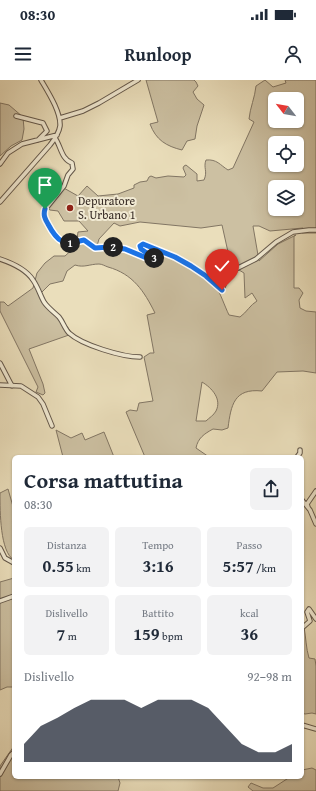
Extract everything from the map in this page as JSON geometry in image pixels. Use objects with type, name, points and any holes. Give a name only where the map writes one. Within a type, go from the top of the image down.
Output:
[{"type":"street","points":[[0,202],[56,136],[60,126],[60,118],[52,98],[41,80]]},
{"type":"street","points":[[60,118],[84,111],[138,80]]},
{"type":"street","points":[[16,116],[43,123],[47,131],[38,141]]},
{"type":"street","points":[[0,164],[11,150],[25,143],[56,136]]},
{"type":"street","points":[[56,136],[62,154],[72,163],[73,166],[64,186],[44,211],[45,219],[54,235],[60,240],[73,243],[84,240],[97,248],[110,247],[125,249],[154,261],[154,258],[141,249],[140,246],[143,244],[175,257],[191,266],[206,276],[222,290],[228,273],[256,259],[276,242],[293,232],[316,230]]},
{"type":"street","points":[[0,259],[16,266],[30,276],[44,302],[59,317],[68,332],[74,337],[110,352],[140,357]]},
{"type":"street","points":[[0,363],[12,386]]},
{"type":"street","points":[[0,386],[22,386],[39,398],[52,426]]},
{"type":"street","points":[[298,455],[300,450]]},
{"type":"street","points":[[308,508],[307,504],[316,491]]},
{"type":"street","points":[[304,503],[316,524]]},
{"type":"street","points":[[0,548],[5,558],[12,562]]},
{"type":"street","points":[[0,601],[12,597]]},
{"type":"street","points":[[304,626],[310,621],[307,612],[309,609],[316,619]]},
{"type":"street","points":[[304,726],[316,729]]},
{"type":"street","points":[[0,774],[12,754]]},
{"type":"shaded area","points":[[146,80],[194,80],[196,82],[198,86],[193,92],[197,99],[204,105],[197,126],[195,139],[187,141],[182,150],[162,142],[152,130],[150,124],[158,122]]},
{"type":"shaded area","points":[[265,80],[273,87],[286,83],[285,80],[316,80],[316,233],[302,233],[303,228],[270,231],[259,226],[253,226],[259,261],[278,244],[294,236],[294,288],[299,288],[303,293],[299,300],[300,308],[306,311],[316,312],[316,373],[303,371],[277,372],[262,391],[245,392],[240,395],[233,405],[228,428],[222,430],[213,429],[204,435],[198,442],[196,448],[206,455],[144,455],[126,412],[130,410],[137,411],[139,403],[153,401],[144,357],[150,353],[154,353],[147,315],[155,313],[137,284],[117,270],[101,264],[81,266],[75,265],[67,271],[63,281],[50,284],[41,293],[47,303],[71,332],[69,335],[29,349],[43,384],[45,393],[43,395],[36,392],[38,387],[0,311],[0,302],[4,302],[8,306],[33,288],[37,273],[45,263],[54,256],[65,256],[76,246],[78,232],[88,231],[79,221],[64,221],[58,211],[50,210],[46,207],[62,187],[78,196],[87,186],[98,196],[118,194],[134,188],[134,185],[140,182],[147,181],[151,176],[156,178],[168,176],[184,177],[186,175],[183,168],[186,165],[197,174],[197,181],[204,180],[206,174],[206,160],[216,161],[228,170],[233,168],[254,122],[249,119],[256,86]],"holes":[[[140,222],[201,228],[222,225],[230,266],[233,271],[239,270],[244,273],[245,298],[252,293],[257,301],[252,304],[240,317],[229,315],[218,289],[211,282],[167,254],[157,262],[153,263],[125,250],[97,246],[99,239],[114,223],[120,226]],[[202,382],[215,394],[218,407],[213,415],[206,421],[196,421]]]},
{"type":"shaded area","points":[[0,103],[9,105],[23,117],[24,129],[22,140],[11,146],[0,156]]},
{"type":"shaded area","points":[[56,430],[71,438],[82,433],[85,440],[104,432],[113,455],[62,455]]},
{"type":"shaded area","points":[[8,489],[12,503],[12,558],[9,556],[3,540],[0,493]]},
{"type":"shaded area","points":[[12,579],[12,687],[7,687],[0,690],[0,582]]},
{"type":"shaded area","points":[[304,627],[309,658],[315,659],[316,666],[316,714],[305,714]]},
{"type":"shaded area","points":[[12,749],[12,779],[119,779],[120,783],[118,791],[0,791],[0,766]]},
{"type":"shaded area","points":[[312,768],[316,770],[316,791],[253,791],[248,787],[251,783],[263,788],[273,788],[287,779],[304,779],[304,770]]},
{"type":"place","name":"Depuratore S. Urbano 1","points":[[70,208]]},
{"type":"route","points":[[45,209],[45,219],[54,235],[60,240],[73,243],[84,240],[97,248],[110,247],[125,249],[154,261],[154,258],[140,248],[143,244],[175,257],[191,266],[206,276],[222,290]]}]
